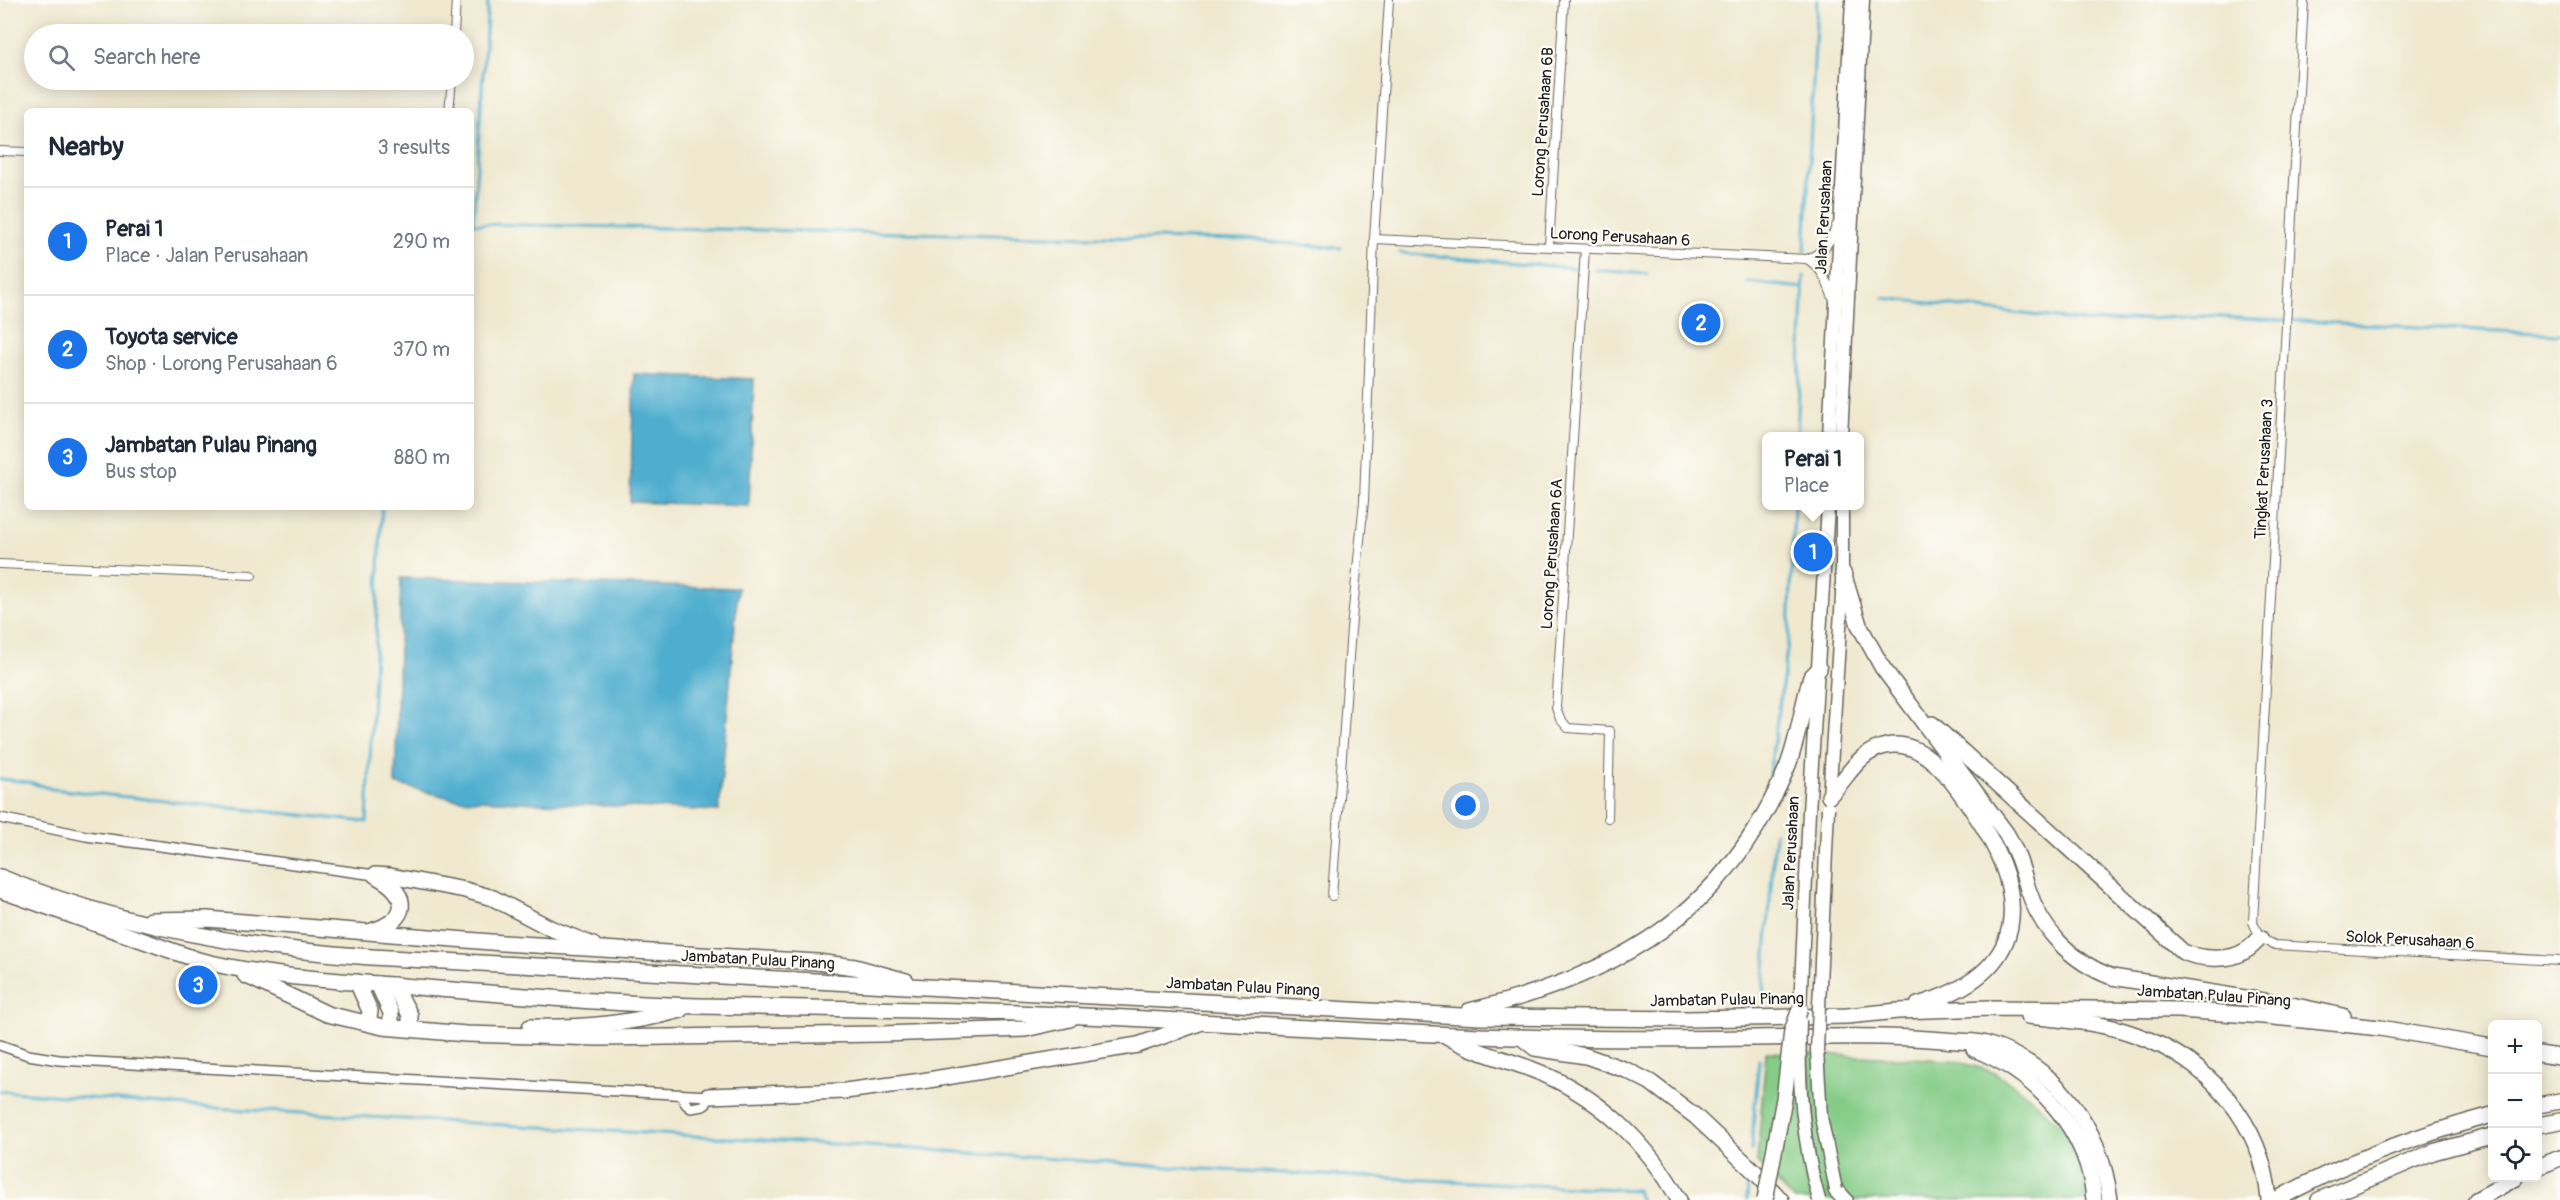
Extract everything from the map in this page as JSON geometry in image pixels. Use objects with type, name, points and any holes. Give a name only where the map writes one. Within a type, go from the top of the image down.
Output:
[{"type":"highway","points":[[1843,573],[1853,609],[1866,640],[1882,667],[2006,833],[2017,854],[2042,921],[2056,940],[2076,957],[2090,967],[2112,977],[2296,1006],[2338,1014],[2380,1028]]},
{"type":"highway","points":[[1451,1015],[1516,1000],[1575,980],[1634,949],[1674,922],[1697,901],[1742,853],[1770,806],[1794,748],[1811,677],[1819,669]]},
{"type":"highway","points":[[1913,710],[1928,720],[2183,952],[2192,956],[2230,957],[2245,952],[2260,938]]},
{"type":"highway","points":[[1828,802],[1854,765],[1873,750],[1893,745],[1918,752],[1936,765],[1970,806],[1990,837],[2007,874],[2012,894],[2011,921],[2006,940],[1995,960],[1977,977],[1956,990],[1898,1011]]},
{"type":"highway","points":[[370,932],[391,924],[398,917],[401,906],[395,888],[375,875]]},
{"type":"highway","points":[[375,875],[486,896],[550,928],[600,948]]},
{"type":"highway","name":"Jambatan Pulau Pinang","points":[[5,886],[96,911],[215,939],[316,953],[1451,1015],[1688,1020],[1847,1016],[1898,1011],[1989,1008],[2180,1010],[2380,1028],[2488,1046]]},
{"type":"highway","name":"Jambatan Pulau Pinang","points":[[5,886],[198,960],[229,967],[261,973],[566,1000],[696,1006],[1084,1015],[1521,1037],[1715,1039],[1904,1036],[1977,1041],[2000,1048],[2040,1072],[2070,1099],[2087,1123],[2095,1140],[2102,1160],[2110,1200]]},
{"type":"highway","points":[[137,921],[207,919],[503,943],[817,962],[855,967],[932,988]]},
{"type":"highway","name":"Jambatan Pulau Pinang","points":[[229,967],[327,1014],[383,1027],[466,1034],[599,1038],[882,1034],[1024,1029],[1049,1026],[1084,1015]]},
{"type":"highway","points":[[261,973],[325,1005],[369,1018],[410,1024],[596,1027],[644,1020],[696,1006]]},
{"type":"highway","points":[[357,982],[370,1011],[369,1018]]},
{"type":"highway","points":[[378,984],[391,1013],[391,1022]]},
{"type":"highway","points":[[394,986],[410,1015],[410,1024]]},
{"type":"highway","points":[[1989,1008],[2104,1026],[2136,1035],[2163,1047],[2199,1071],[2235,1106],[2249,1130],[2259,1154],[2269,1200]]},
{"type":"highway","points":[[1765,1200],[1784,1099],[1792,1031],[1800,1009]]},
{"type":"highway","points":[[708,1096],[845,1091],[922,1081],[1138,1046],[1202,1022]]},
{"type":"highway","points":[[1444,1034],[1465,1047],[1550,1077],[1584,1096],[1612,1116],[1636,1140],[1676,1195]]},
{"type":"highway","points":[[1521,1037],[1535,1048],[1571,1052],[1599,1059],[1650,1082],[1695,1116],[1781,1200]]},
{"type":"highway","points":[[1954,1041],[2014,1069],[2035,1085],[2058,1110],[2086,1161],[2093,1185],[2094,1200]]},
{"type":"highway","points":[[2542,1055],[2560,1057]]},
{"type":"highway","points":[[2542,1104],[2560,1101]]},
{"type":"highway","points":[[2276,1200],[2338,1169],[2392,1147],[2488,1116]]},
{"type":"highway","points":[[2542,1124],[2560,1122]]},
{"type":"highway","points":[[2319,1200],[2433,1152],[2488,1137]]},
{"type":"highway","points":[[2542,1165],[2560,1158]]},
{"type":"highway","points":[[2476,1200],[2509,1182]]},
{"type":"main road","name":"Jalan Perusahaan","points":[[1829,432],[1852,0]]},
{"type":"main road","name":"Jalan Perusahaan","points":[[1841,432],[1863,0]]},
{"type":"main road","name":"Jalan Perusahaan","points":[[1819,1200],[1802,1118],[1798,1065],[1809,812],[1828,510]]},
{"type":"main road","name":"Jalan Perusahaan","points":[[1840,1197],[1821,1117],[1817,1050],[1828,802],[1843,573],[1842,510]]},
{"type":"street","points":[[455,24],[456,0]]},
{"type":"street","points":[[1332,896],[1351,629],[1364,501],[1374,239],[1389,0]]},
{"type":"street","name":"Lorong Perusahaan 6B","points":[[1549,246],[1564,0]]},
{"type":"street","name":"Tingkat Perusahaan 3","points":[[2260,938],[2253,922],[2252,911],[2265,731],[2286,293],[2304,0]]},
{"type":"street","points":[[450,108],[451,90]]},
{"type":"street","points":[[0,151],[24,152]]},
{"type":"street","points":[[1835,305],[1828,281],[1821,270],[1807,259],[1830,243],[1840,215]]},
{"type":"street","name":"Lorong Perusahaan 6","points":[[1374,239],[1807,259]]},
{"type":"street","name":"Lorong Perusahaan 6A","points":[[1585,249],[1556,708],[1560,719],[1568,728],[1610,731],[1608,818]]},
{"type":"street","points":[[0,564],[252,575]]},
{"type":"street","points":[[0,818],[77,834],[375,875]]},
{"type":"street","name":"Solok Perusahaan 6","points":[[2260,938],[2275,945],[2560,961]]},
{"type":"street","points":[[0,1045],[28,1055],[59,1060],[708,1096]]},
{"type":"green space","points":[[1766,1052],[1952,1060],[1994,1072],[2030,1097],[2064,1129],[2088,1174],[2091,1200],[1794,1200],[1757,1162]]},
{"type":"water","points":[[634,374],[754,379],[749,506],[630,502]]},
{"type":"water","points":[[401,578],[738,588],[719,811],[454,799],[395,784]]},
{"type":"waterway","points":[[474,209],[488,0]]},
{"type":"waterway","points":[[1805,251],[1817,0]]},
{"type":"waterway","points":[[474,224],[1245,240],[1341,248]]},
{"type":"waterway","points":[[1400,253],[1575,268]]},
{"type":"waterway","points":[[1595,270],[1647,274]]},
{"type":"waterway","points":[[1797,432],[1804,276]]},
{"type":"waterway","points":[[1747,282],[1803,288]]},
{"type":"waterway","points":[[1884,298],[2092,322],[2200,316],[2560,334]]},
{"type":"waterway","points":[[0,779],[29,782],[52,789],[367,822],[382,510]]},
{"type":"waterway","points":[[1769,777],[1789,636],[1794,510]]},
{"type":"waterway","points":[[1763,996],[1775,833]]},
{"type":"waterway","points":[[1751,1150],[1759,1060]]},
{"type":"waterway","points":[[0,1091],[214,1108],[901,1148],[1183,1168],[1636,1190],[1641,1200]]},
{"type":"waterway","points":[[1747,1200],[1748,1179]]},
{"type":"place","name":"Toyota service","points":[[1701,323]]},
{"type":"place","name":"Perai 1","points":[[1813,552]]},
{"type":"place","name":"Jambatan Pulau Pinang","points":[[198,985]]}]
